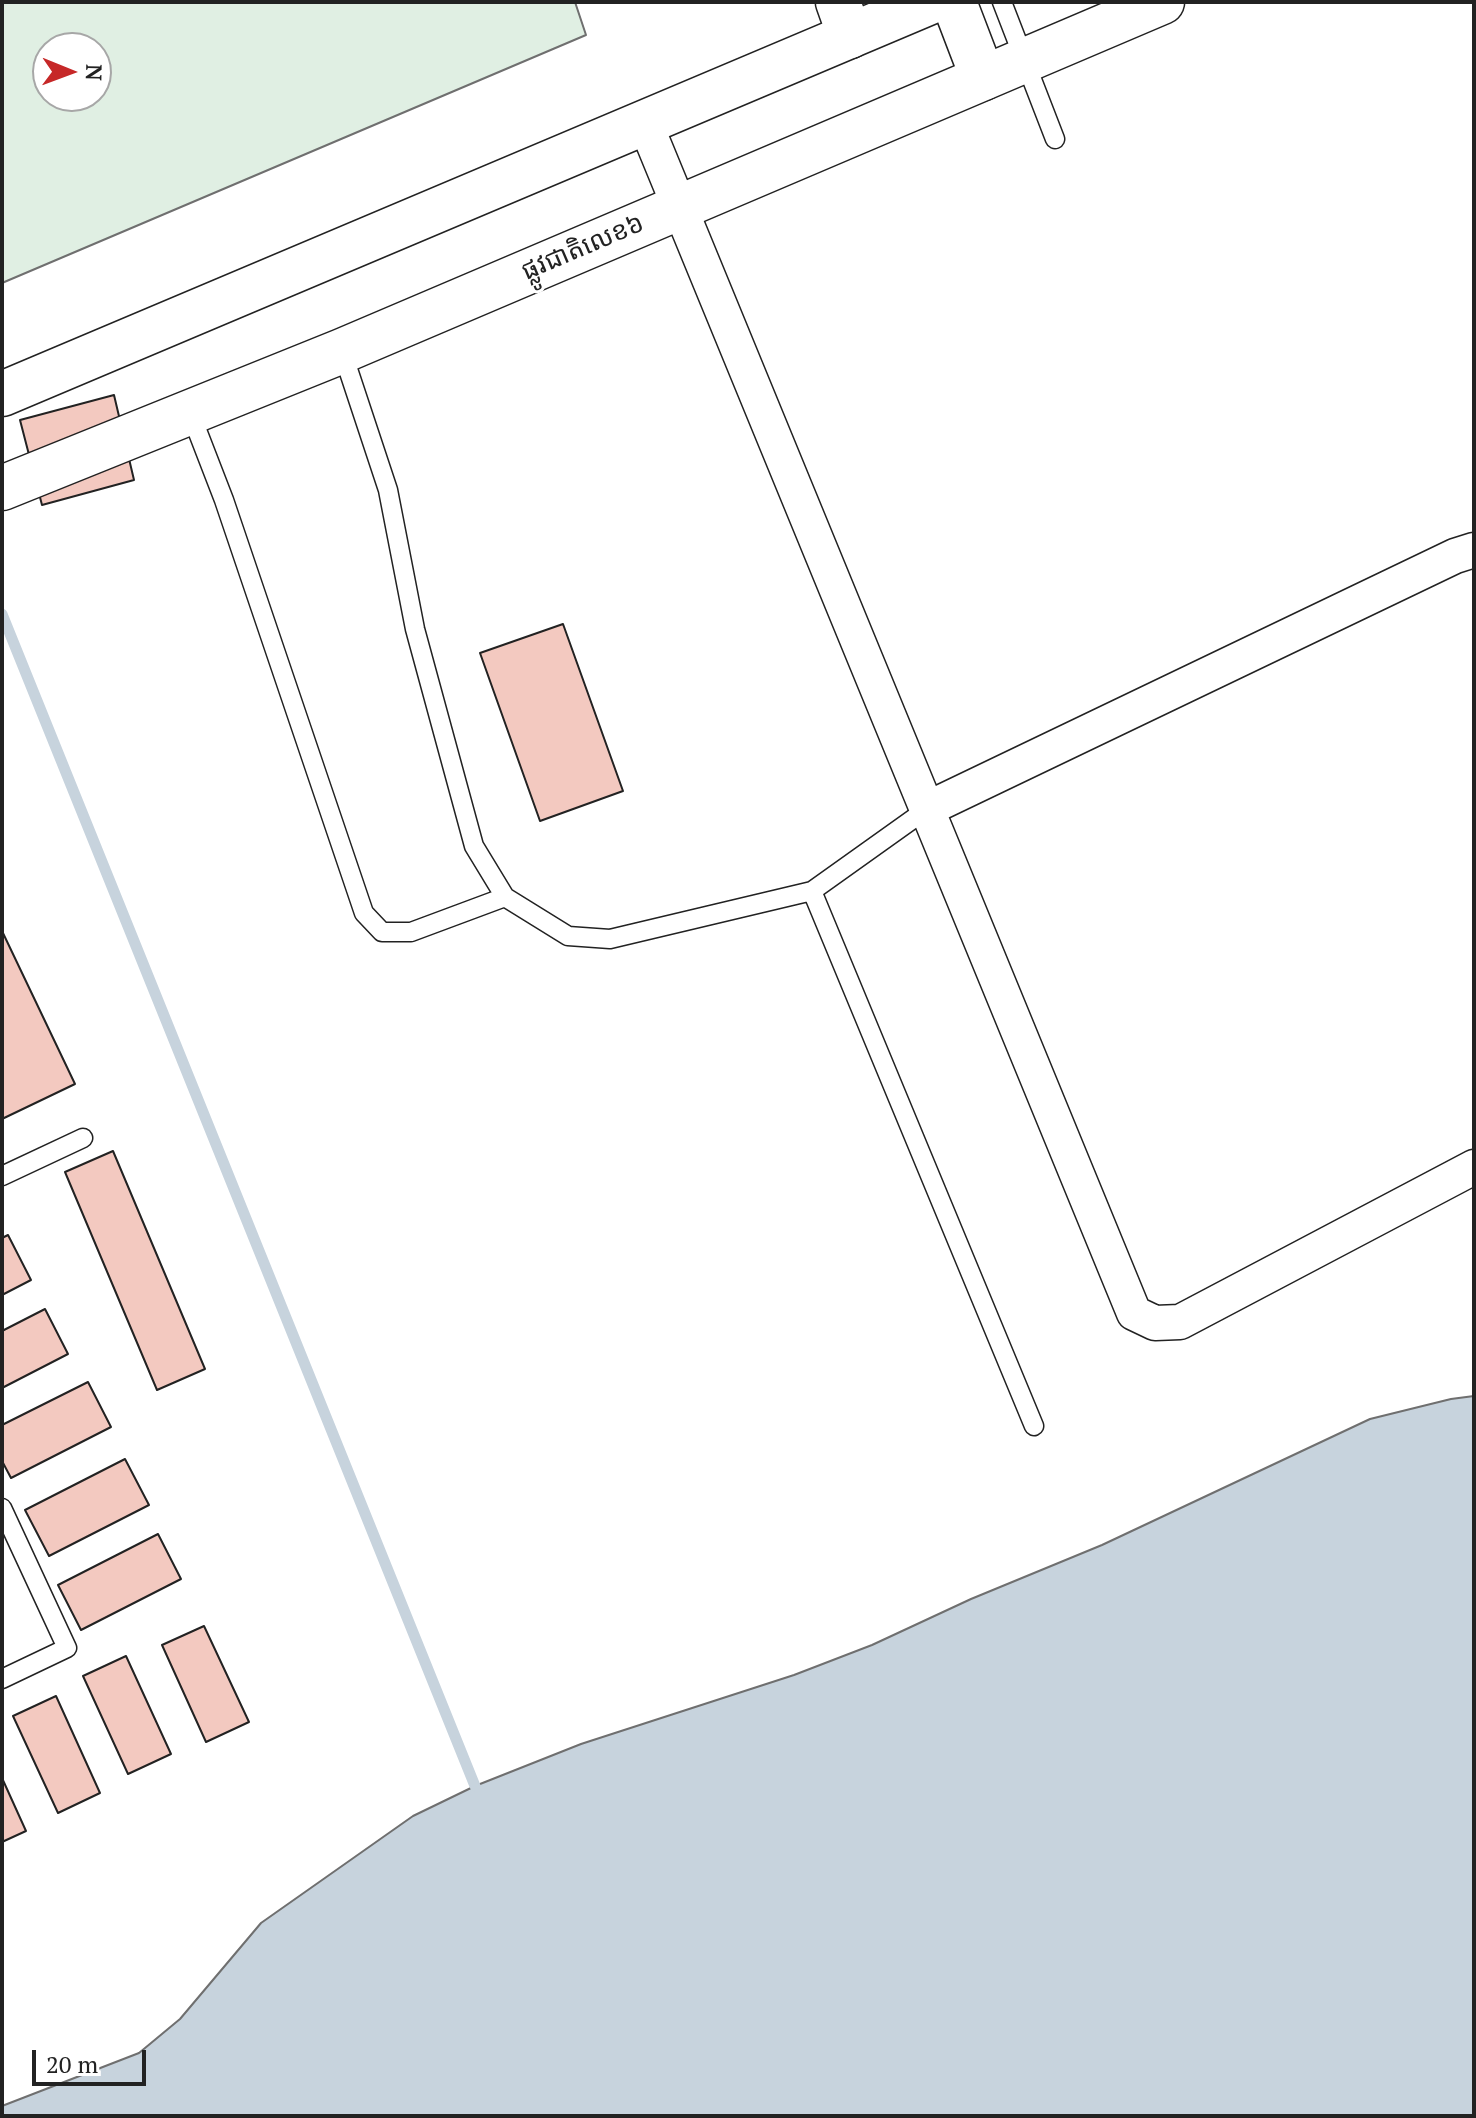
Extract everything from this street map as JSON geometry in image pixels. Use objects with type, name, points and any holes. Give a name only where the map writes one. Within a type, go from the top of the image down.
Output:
[{"type":"main road","points":[[2,394],[645,123],[844,19],[930,2]]},
{"type":"main road","points":[[954,2],[983,78]]},
{"type":"main road","name":"ផ្លូវជាតិលេខ៦","points":[[18,482],[342,351],[1162,2]]},
{"type":"street","points":[[645,123],[1134,1313],[1155,1323],[1180,1322],[1474,1167]]},
{"type":"street","points":[[927,809],[1474,550]]},
{"type":"lane","points":[[1002,2],[1055,139]]},
{"type":"lane","points":[[342,351],[388,490],[415,629],[474,846],[505,897],[568,936],[610,939],[812,891],[927,809]]},
{"type":"lane","points":[[190,412],[224,500],[364,913],[382,932],[411,932],[505,897]]},
{"type":"lane","points":[[812,891],[1034,1426]]},
{"type":"lane","points":[[2,1176],[83,1138]]},
{"type":"lane","points":[[2,1508],[10,1546],[67,1648],[2,1679]]},
{"type":"green space","points":[[2,2],[575,2],[586,35],[2,283]]},
{"type":"shaded area","points":[[1474,1396],[1474,2116],[2,2116],[2,2106],[139,2053],[180,2019],[261,1923],[413,1816],[475,1786],[581,1744],[794,1675],[872,1645],[971,1599],[1102,1545],[1370,1419]]},
{"type":"building","points":[[114,395],[134,480],[42,505],[20,420]]},
{"type":"building","points":[[563,624],[623,791],[540,821],[480,653]]},
{"type":"building","points":[[2,931],[75,1084],[2,1119]]},
{"type":"building","points":[[113,1151],[205,1369],[157,1390],[65,1172]]},
{"type":"building","points":[[8,1235],[31,1280],[2,1295],[2,1238]]},
{"type":"building","points":[[45,1309],[68,1354],[2,1388],[2,1331]]},
{"type":"building","points":[[88,1382],[111,1427],[11,1478],[2,1461],[2,1425]]},
{"type":"building","points":[[125,1459],[149,1505],[49,1556],[25,1510]]},
{"type":"building","points":[[158,1534],[181,1579],[81,1630],[58,1585]]},
{"type":"building","points":[[204,1626],[249,1722],[206,1742],[162,1645]]},
{"type":"building","points":[[126,1656],[171,1754],[128,1774],[83,1676]]},
{"type":"building","points":[[56,1696],[100,1793],[58,1813],[13,1716]]},
{"type":"building","points":[[2,1778],[26,1831],[2,1842]]},
{"type":"waterway","points":[[2,614],[475,1786]]}]
